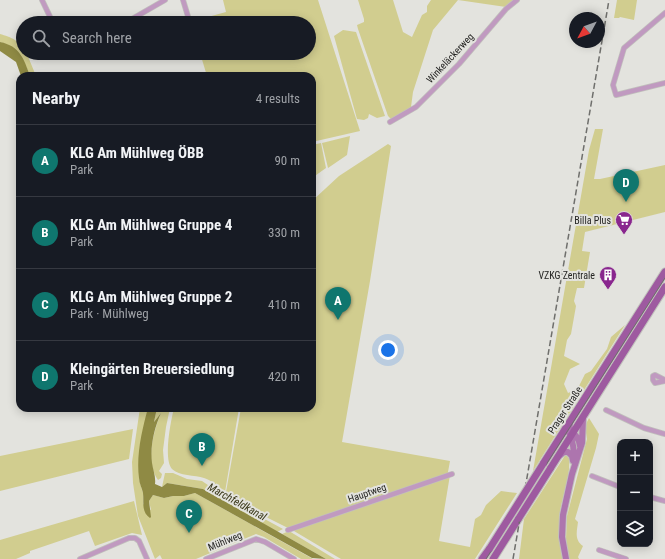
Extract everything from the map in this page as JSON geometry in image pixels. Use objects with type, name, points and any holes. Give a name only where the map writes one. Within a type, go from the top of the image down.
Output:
[{"type":"main road","name":"Prager Straße","points":[[482,559],[665,272]]},
{"type":"main road","name":"Prager Straße","points":[[493,559],[557,459],[571,433],[582,419],[665,288]]},
{"type":"main road","points":[[572,416],[570,424],[575,448],[572,474]]},
{"type":"main road","points":[[566,559],[562,537],[563,515],[572,474],[583,438],[582,419]]},
{"type":"main road","points":[[560,435],[571,433]]},
{"type":"main road","points":[[571,433],[578,439],[580,450]]},
{"type":"main road","points":[[557,459],[561,454],[568,452],[572,456],[573,461]]},
{"type":"street","points":[[42,0],[50,16]]},
{"type":"street","points":[[137,16],[165,0]]},
{"type":"street","points":[[183,0],[188,16]]},
{"type":"street","name":"Winkeläckerweg","points":[[390,122],[416,107],[459,64],[506,9],[517,0]]},
{"type":"street","points":[[665,13],[624,48],[613,85],[616,95],[665,83]]},
{"type":"street","points":[[606,410],[644,428],[665,434]]},
{"type":"street","name":"Hauptweg","points":[[288,530],[452,474]]},
{"type":"street","points":[[592,476],[617,486]]},
{"type":"street","points":[[653,498],[665,501]]},
{"type":"street","points":[[80,559],[129,538],[135,538],[139,542],[147,559]]},
{"type":"street","name":"Mühlweg","points":[[206,559],[256,539],[265,542],[294,559]]},
{"type":"street","points":[[599,550],[623,559]]},
{"type":"shaded area","points":[[223,0],[318,0],[360,131],[316,141],[316,72],[206,72],[202,60],[316,60],[316,16],[212,16],[226,12]]},
{"type":"shaded area","points":[[358,0],[393,0],[403,32],[412,37],[422,15],[427,12],[427,6],[431,0],[458,0],[433,30],[413,92],[411,107],[391,119],[388,116],[358,29],[357,25],[364,22],[364,19]]},
{"type":"shaded area","points":[[458,0],[514,0],[506,7]]},
{"type":"shaded area","points":[[617,0],[637,0],[634,20],[620,17],[614,18]]},
{"type":"shaded area","points":[[343,30],[356,32],[385,116],[377,118],[369,114],[368,118],[364,120],[357,119],[334,36]]},
{"type":"shaded area","points":[[0,34],[12,38],[16,41],[16,52],[11,47],[0,42]]},
{"type":"shaded area","points":[[0,42],[16,49],[16,60],[24,60],[29,72],[20,72],[16,62],[0,51]]},
{"type":"shaded area","points":[[23,60],[29,60],[34,72],[28,72]]},
{"type":"shaded area","points":[[595,129],[603,129],[594,179],[665,165],[665,212],[585,232],[582,251],[590,252],[584,288],[577,288],[574,301],[576,306],[571,334],[567,340],[564,356],[580,364],[570,369],[564,384],[568,393],[578,388],[585,374],[591,371],[607,349],[611,337],[625,325],[533,471],[589,150]]},
{"type":"shaded area","points":[[350,136],[347,155],[328,168],[322,143]]},
{"type":"shaded area","points":[[321,143],[326,168],[316,175],[316,144]]},
{"type":"shaded area","points":[[388,144],[391,146],[370,281],[342,442],[450,461],[448,472],[450,475],[439,541],[470,547],[475,519],[481,515],[486,505],[501,491],[517,493],[475,559],[341,559],[294,531],[268,518],[226,492],[240,412],[316,412],[316,197],[339,176]]},
{"type":"shaded area","points":[[139,412],[147,412],[139,460],[139,479],[143,493],[143,504],[151,510],[149,501],[153,495],[164,498],[184,496],[195,493],[313,559],[301,559],[264,537],[256,534],[196,559],[162,559],[160,555],[155,559],[138,516],[133,483],[132,462]]},
{"type":"shaded area","points":[[147,412],[156,412],[154,422],[161,413],[156,425],[152,444],[152,463],[155,484],[162,487],[167,483],[203,489],[326,559],[312,558],[195,493],[184,496],[164,498],[153,495],[149,501],[151,517],[150,518],[147,516],[144,510],[143,493],[139,482],[138,469],[140,443]]},
{"type":"shaded area","points":[[156,412],[169,412],[163,450],[164,463],[159,471],[162,474],[161,478],[158,480],[154,473],[151,456],[155,429],[161,413],[154,422]]},
{"type":"shaded area","points":[[173,412],[238,412],[225,492],[207,479],[179,473],[172,469],[169,464],[168,457]]},
{"type":"shaded area","points":[[589,418],[599,434],[575,519],[578,522],[577,538],[583,546],[578,557],[579,559],[569,559],[566,539],[567,516],[587,439],[585,426]]},
{"type":"shaded area","points":[[133,429],[129,459],[0,491],[0,456]]},
{"type":"shaded area","points":[[566,454],[569,456],[569,471],[560,512],[559,524],[563,559],[519,559],[524,519]]},
{"type":"shaded area","points":[[165,473],[173,473],[187,479],[202,481],[230,500],[283,529],[277,532],[203,489],[167,483],[162,487]]},
{"type":"shaded area","points":[[134,501],[142,535],[132,533],[95,546],[89,531],[30,551],[30,553],[16,559],[0,559],[0,540]]},
{"type":"shaded area","points":[[289,531],[335,559],[326,559],[282,534]]},
{"type":"tram line","points":[[486,559],[665,278]]},
{"type":"railway","points":[[513,559],[609,0]]},
{"type":"place","name":"Kleingärten Breuersiedlung","points":[[626,202]]},
{"type":"place","name":"Billa Plus","points":[[624,235]]},
{"type":"place","name":"VZKG Zentrale","points":[[608,290]]},
{"type":"place","name":"KLG Am Mühlweg ÖBB","points":[[338,320]]},
{"type":"place","name":"KLG Am Mühlweg Gruppe 4","points":[[202,466]]},
{"type":"place","name":"KLG Am Mühlweg Gruppe 2","points":[[189,533]]},
{"type":"water label","name":"Marchfeldkanal","points":[[237,502]]}]
